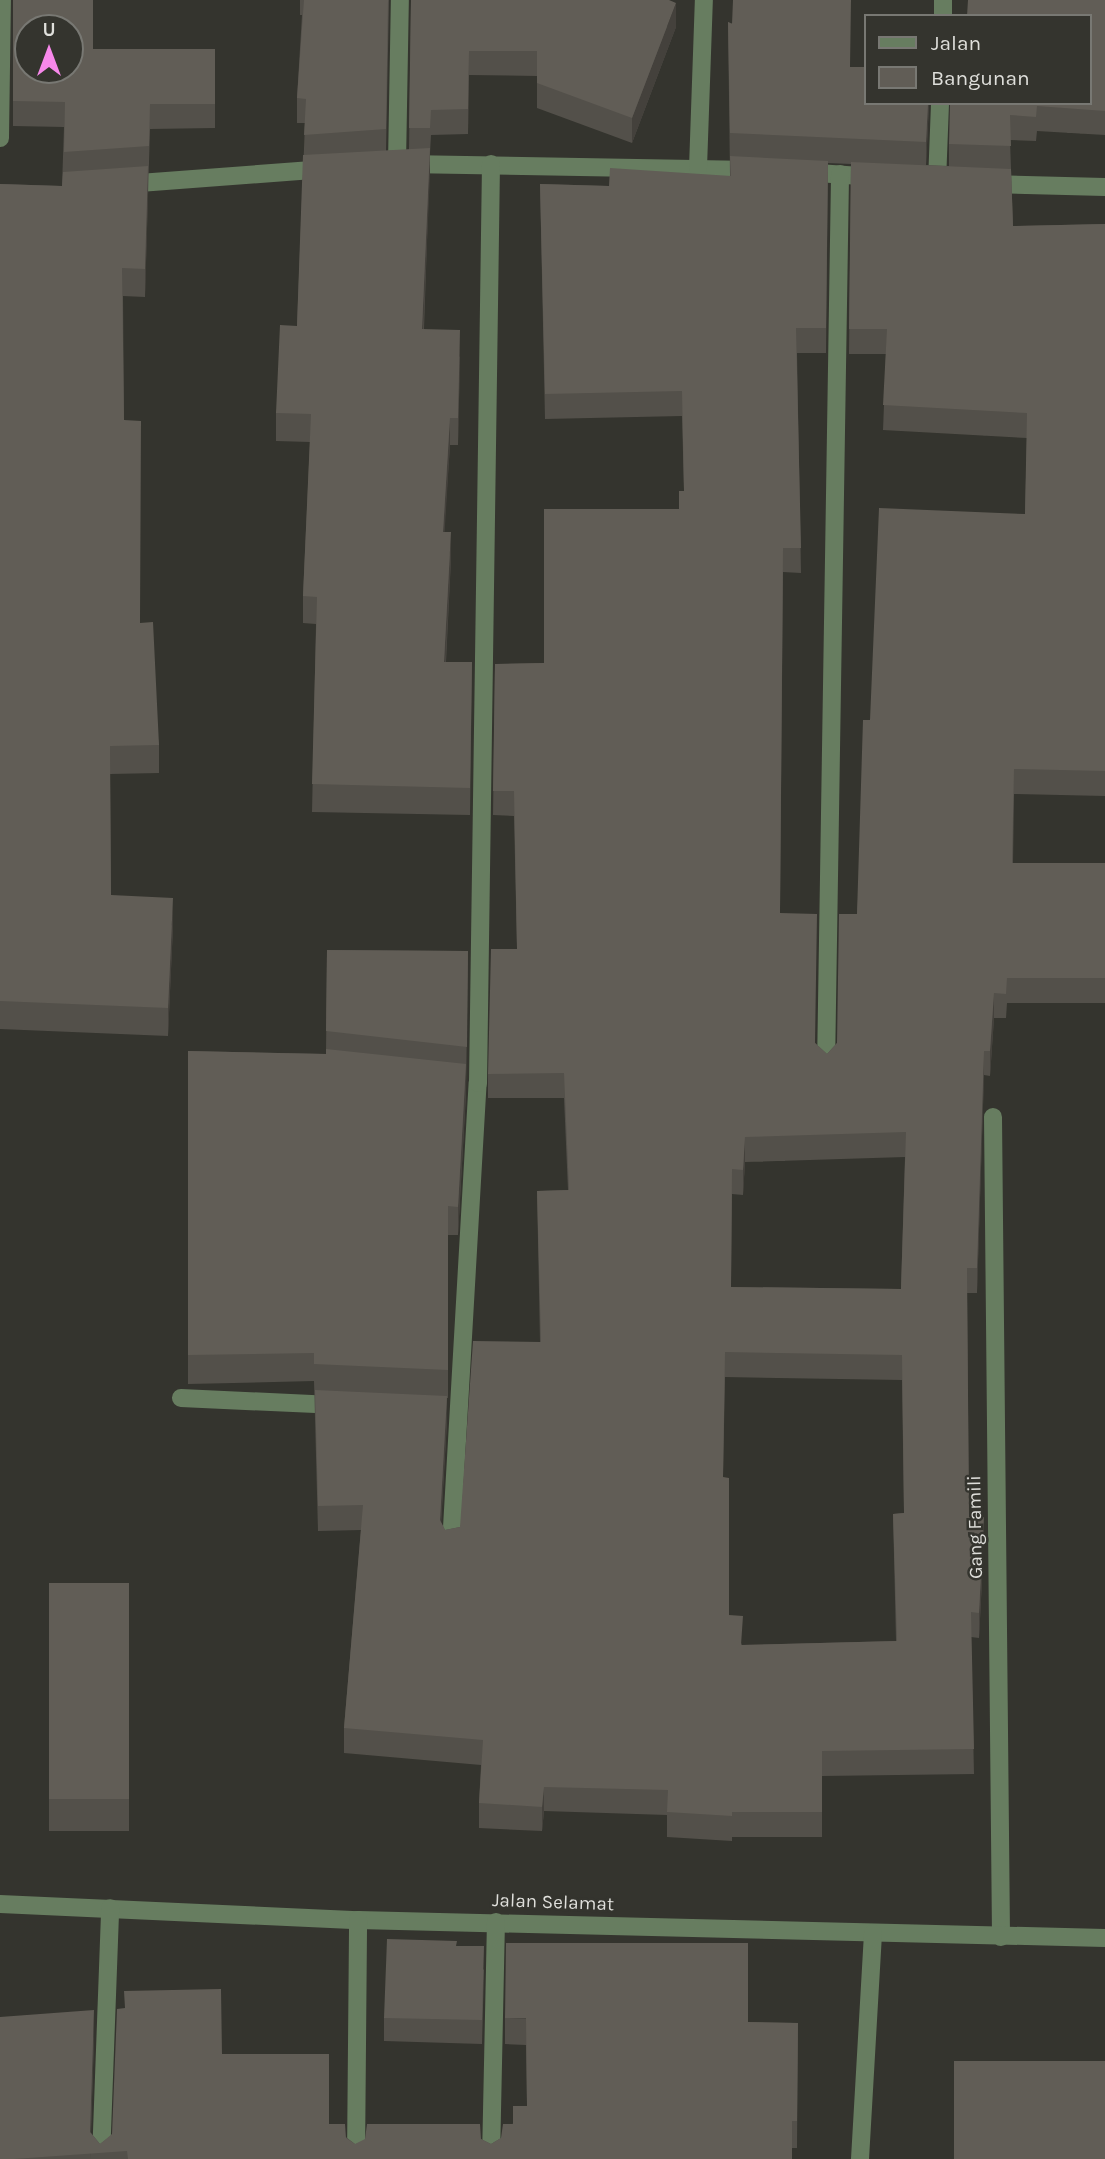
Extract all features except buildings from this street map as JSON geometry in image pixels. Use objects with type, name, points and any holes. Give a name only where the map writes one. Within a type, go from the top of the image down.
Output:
[{"type":"street","points":[[0,138],[2,0]]},
{"type":"street","points":[[400,0],[390,164],[698,168],[888,178]]},
{"type":"street","points":[[698,168],[704,0]]},
{"type":"street","points":[[940,105],[951,183]]},
{"type":"street","points":[[451,1545],[450,1409],[471,1082],[491,164]]},
{"type":"street","points":[[110,185],[342,168]]},
{"type":"street","points":[[826,1068],[840,174]]},
{"type":"street","points":[[913,180],[1105,187]]},
{"type":"street","name":"Gang Famili","points":[[993,1117],[1001,1937]]},
{"type":"street","points":[[181,1398],[360,1406]]},
{"type":"street","name":"Jalan Selamat","points":[[0,1904],[358,1920],[1105,1938]]},
{"type":"street","points":[[101,2159],[110,1908]]},
{"type":"street","points":[[356,2159],[358,1920]]},
{"type":"street","points":[[491,2159],[496,1922]]},
{"type":"street","points":[[860,2159],[873,1933]]}]
